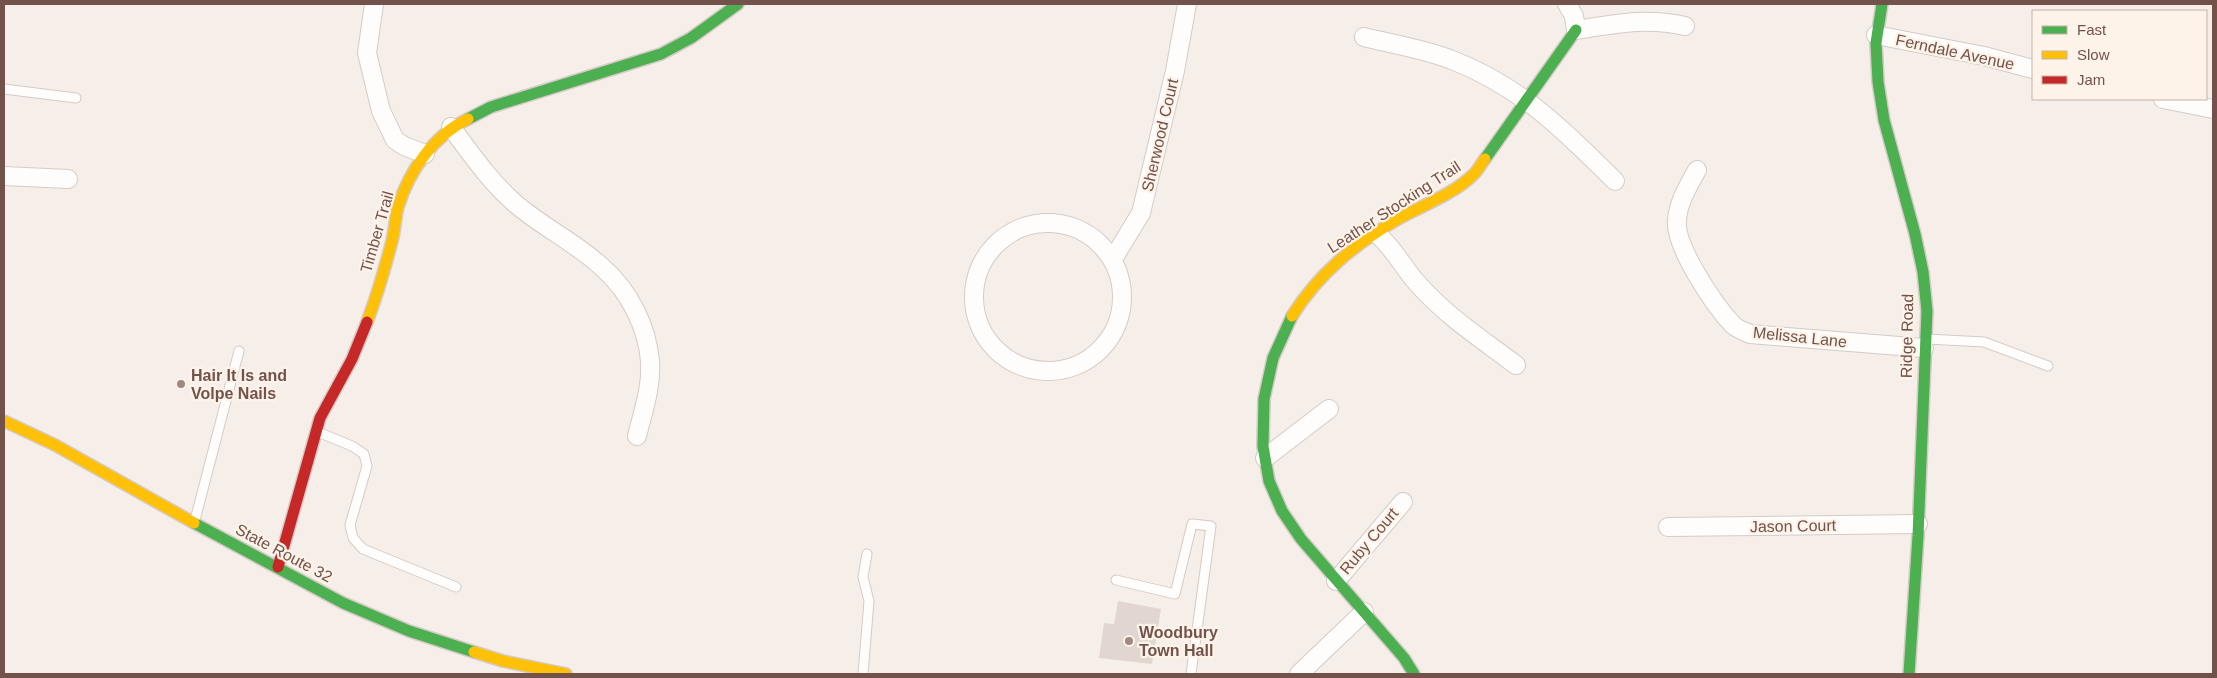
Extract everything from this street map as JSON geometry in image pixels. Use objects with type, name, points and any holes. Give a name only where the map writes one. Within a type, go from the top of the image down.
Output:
[{"type":"street","points":[[374,4],[367,53],[381,111],[395,140],[404,146],[425,154]]},
{"type":"street","name":"Sherwood Court","points":[[1113,259],[1141,213],[1175,71],[1187,4]]},
{"type":"street","points":[[1568,4],[1574,16],[1576,30],[1640,21],[1663,21],[1685,26]]},
{"type":"street","name":"Ridge Road","points":[[1882,4],[1876,35],[1875,53],[1880,101],[1922,266],[1927,312],[1924,344],[1918,524],[1909,674]]},
{"type":"street","name":"Timber Trail","points":[[278,567],[320,418],[355,350],[370,313],[393,239],[398,207],[411,176],[425,154],[451,126],[491,107],[661,54],[691,38],[727,6]]},
{"type":"street","name":"Leather Stocking Trail","points":[[1414,674],[1404,658],[1305,544],[1272,492],[1261,427],[1267,377],[1284,330],[1295,310],[1313,286],[1343,256],[1458,186],[1474,174],[1576,30]]},
{"type":"street","name":"Ferndale Avenue","points":[[1876,35],[1984,56],[2032,69]]},
{"type":"street","points":[[1364,37],[1450,59],[1491,77],[1527,100],[1563,128],[1615,181]]},
{"type":"street","points":[[2168,100],[2213,109]]},
{"type":"street","points":[[451,126],[484,171],[516,205],[603,268],[628,298],[645,331],[650,362],[646,400],[637,436]]},
{"type":"street","name":"Melissa Lane","points":[[1697,170],[1680,204],[1677,221],[1678,236],[1687,256],[1714,301],[1734,327],[1750,334],[1768,336],[1924,344]]},
{"type":"street","points":[[4,176],[68,179]]},
{"type":"street","points":[[1053,222],[1077,228],[1097,240],[1113,259],[1122,282],[1122,308],[1115,332],[1099,352],[1078,366],[1054,372],[1029,369],[1006,358],[988,341],[978,320],[974,296],[975,288],[978,272],[989,251],[1007,234],[1029,224],[1053,222]]},
{"type":"street","points":[[1377,234],[1386,242],[1418,284],[1454,318],[1516,365]]},
{"type":"street","points":[[1265,458],[1329,409]]},
{"type":"street","name":"State Route 32","points":[[4,421],[56,445],[194,524],[343,603],[409,630],[503,661],[566,674]]},
{"type":"street","name":"Ruby Court","points":[[1336,581],[1402,502]]},
{"type":"street","name":"Jason Court","points":[[1668,527],[1918,524]]},
{"type":"street","points":[[1299,674],[1364,612]]},
{"type":"lane","points":[[4,89],[76,98]]},
{"type":"lane","points":[[1924,344],[1984,342],[2048,366]]},
{"type":"lane","points":[[194,524],[239,351]]},
{"type":"lane","points":[[316,431],[352,446],[364,454],[367,466],[350,525],[353,538],[363,549],[456,587]]},
{"type":"lane","points":[[1116,580],[1175,594],[1192,524],[1211,526],[1191,674]]},
{"type":"lane","points":[[862,674],[869,601],[863,577],[867,554]]},
{"type":"building","name":"Woodbury Town Hall","points":[[1118,601],[1161,609],[1152,664],[1099,658],[1104,623],[1114,624]]},
{"type":"traffic: fast","points":[[468,119],[491,107],[661,54],[691,38],[738,4]]},
{"type":"traffic: fast","points":[[1882,4],[1876,43],[1878,82],[1884,120],[1915,234],[1923,272],[1927,311],[1918,536],[1909,674]]},
{"type":"traffic: fast","points":[[1485,159],[1576,30]]},
{"type":"traffic: fast","points":[[1292,316],[1273,358],[1264,399],[1263,446],[1269,481],[1282,511],[1301,539],[1404,658],[1414,674]]},
{"type":"traffic: fast","points":[[194,523],[343,603],[409,631],[474,652]]},
{"type":"traffic: slow","points":[[367,322],[393,237],[398,207],[409,180],[434,144],[444,134],[468,119]]},
{"type":"traffic: slow","points":[[1292,316],[1314,286],[1353,249],[1398,219],[1457,188],[1474,174],[1485,159]]},
{"type":"traffic: slow","points":[[4,421],[55,445],[194,523]]},
{"type":"traffic: slow","points":[[474,652],[503,661],[566,674]]},
{"type":"traffic: jam","points":[[278,567],[320,418],[352,359],[367,322]]},
{"type":"place","name":"Hair It Is and Volpe Nails","points":[[181,384]]},
{"type":"place","name":"Woodbury Town Hall","points":[[1129,641]]}]
